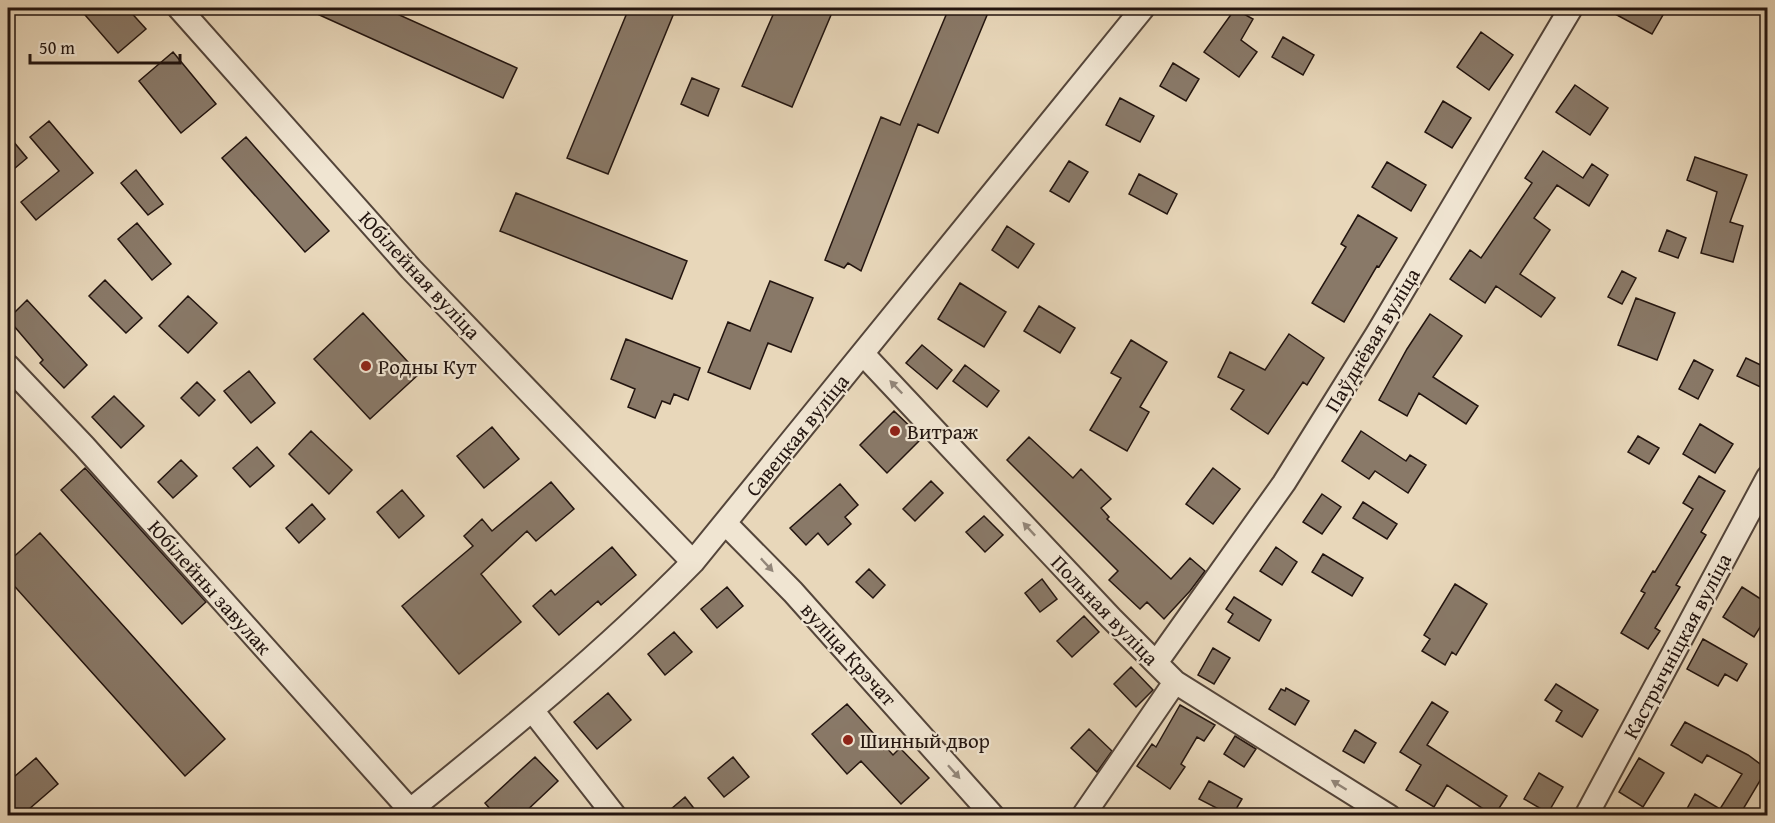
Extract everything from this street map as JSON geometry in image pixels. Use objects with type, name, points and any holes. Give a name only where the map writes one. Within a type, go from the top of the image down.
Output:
[{"type":"street","name":"Юбілейная вуліца","points":[[179,8],[411,269],[693,562]]},
{"type":"street","name":"Савецкая вуліца","points":[[407,813],[532,711],[637,619],[693,562],[1143,8]]},
{"type":"street","name":"Паўднёвая вуліца","points":[[1156,663],[1284,483],[1377,334],[1571,8]]},
{"type":"street","name":"Польная вуліца","points":[[863,354],[1175,682],[1389,816]]},
{"type":"street","name":"Юбілейны завулак","points":[[8,366],[84,446],[407,813]]},
{"type":"street","name":"Кастрычніцкая вуліца","points":[[1586,816],[1767,477]]},
{"type":"street","name":"вуліца Крэчат","points":[[725,523],[793,592],[993,816]]},
{"type":"street","points":[[1083,816],[1175,682]]},
{"type":"street","points":[[532,711],[615,816]]},
{"type":"building","points":[[79,8],[127,8],[146,29],[118,53]]},
{"type":"building","points":[[304,8],[384,8],[517,68],[503,98]]},
{"type":"building","points":[[629,8],[676,8],[608,174],[567,158]]},
{"type":"building","points":[[776,8],[834,8],[792,107],[742,86]]},
{"type":"building","points":[[949,8],[990,8],[938,133],[918,124],[861,271],[848,263],[844,268],[825,260],[881,117],[900,125]]},
{"type":"building","points":[[1604,8],[1667,8],[1652,34]]},
{"type":"building","points":[[1235,9],[1253,19],[1241,40],[1257,52],[1239,77],[1204,52]]},
{"type":"building","points":[[1481,32],[1513,55],[1489,90],[1457,67]]},
{"type":"building","points":[[1283,37],[1314,55],[1303,75],[1272,57]]},
{"type":"building","points":[[173,52],[216,104],[181,133],[139,81]]},
{"type":"building","points":[[1173,63],[1199,79],[1186,101],[1160,86]]},
{"type":"building","points":[[692,78],[719,89],[708,116],[681,104]]},
{"type":"building","points":[[1575,85],[1608,108],[1590,135],[1556,112]]},
{"type":"building","points":[[1120,98],[1154,116],[1140,142],[1106,125]]},
{"type":"building","points":[[1443,101],[1471,118],[1452,148],[1425,132]]},
{"type":"building","points":[[49,121],[93,173],[36,220],[21,202],[59,171],[30,137]]},
{"type":"building","points":[[8,135],[27,158],[8,174]]},
{"type":"building","points":[[246,137],[329,231],[305,252],[222,158]]},
{"type":"building","points":[[1543,151],[1583,178],[1592,164],[1608,175],[1589,206],[1557,185],[1534,218],[1550,230],[1520,274],[1555,298],[1541,317],[1496,286],[1485,303],[1450,279],[1470,250],[1481,258],[1532,183],[1525,178]]},
{"type":"building","points":[[1695,157],[1747,175],[1730,222],[1743,226],[1733,262],[1701,253],[1717,192],[1687,180]]},
{"type":"building","points":[[1069,161],[1088,172],[1069,202],[1050,191]]},
{"type":"building","points":[[1387,162],[1426,185],[1411,211],[1372,187]]},
{"type":"building","points":[[136,170],[163,204],[148,215],[121,183]]},
{"type":"building","points":[[1139,174],[1177,194],[1167,214],[1129,194]]},
{"type":"building","points":[[516,193],[687,261],[672,299],[500,231]]},
{"type":"building","points":[[1358,215],[1397,238],[1379,267],[1377,266],[1344,322],[1312,303],[1346,247],[1341,244]]},
{"type":"building","points":[[137,223],[171,264],[152,280],[118,239]]},
{"type":"building","points":[[1007,226],[1034,244],[1018,268],[992,250]]},
{"type":"building","points":[[1667,230],[1686,238],[1678,258],[1659,251]]},
{"type":"building","points":[[1622,271],[1636,278],[1622,304],[1608,297]]},
{"type":"building","points":[[105,280],[142,318],[126,333],[89,296]]},
{"type":"building","points":[[770,281],[813,298],[791,352],[768,343],[750,389],[708,372],[728,322],[750,331]]},
{"type":"building","points":[[960,283],[1006,312],[984,347],[938,319]]},
{"type":"building","points":[[188,296],[217,323],[188,353],[159,326]]},
{"type":"building","points":[[1636,298],[1675,313],[1657,360],[1618,345]]},
{"type":"building","points":[[27,300],[87,365],[64,388],[40,363],[43,360],[8,319]]},
{"type":"building","points":[[1039,306],[1075,328],[1060,353],[1024,331]]},
{"type":"building","name":"Родны Кут","points":[[363,313],[419,374],[370,419],[314,359]]},
{"type":"building","points":[[1430,314],[1462,336],[1433,377],[1478,406],[1466,424],[1419,393],[1407,416],[1379,400],[1407,349]]},
{"type":"building","points":[[1289,334],[1324,358],[1307,385],[1303,382],[1268,434],[1231,409],[1244,390],[1218,377],[1230,352],[1265,370]]},
{"type":"building","points":[[626,339],[700,368],[688,400],[674,394],[670,404],[662,401],[655,418],[628,407],[635,389],[611,379]]},
{"type":"building","points":[[1131,340],[1167,362],[1140,407],[1149,412],[1127,451],[1090,430],[1121,378],[1111,373]]},
{"type":"building","points":[[922,345],[952,370],[937,389],[906,363]]},
{"type":"building","points":[[1746,358],[1767,368],[1767,390],[1737,376]]},
{"type":"building","points":[[1694,360],[1713,370],[1698,399],[1679,389]]},
{"type":"building","points":[[965,365],[999,391],[987,407],[953,381]]},
{"type":"building","points":[[249,371],[275,403],[251,423],[224,391]]},
{"type":"building","points":[[197,382],[215,400],[199,416],[181,398]]},
{"type":"building","points":[[114,396],[144,426],[121,448],[92,417]]},
{"type":"building","points":[[894,411],[922,438],[887,473],[860,445]]},
{"type":"building","points":[[1700,424],[1733,444],[1715,473],[1683,454]]},
{"type":"building","points":[[492,427],[519,459],[484,488],[457,456]]},
{"type":"building","points":[[311,431],[352,470],[329,494],[289,454]]},
{"type":"building","points":[[1361,431],[1406,461],[1410,455],[1426,465],[1408,493],[1375,471],[1369,479],[1342,461]]},
{"type":"building","points":[[1638,436],[1659,448],[1649,464],[1628,452]]},
{"type":"building","points":[[1029,437],[1073,478],[1081,469],[1111,499],[1101,508],[1109,517],[1107,519],[1171,579],[1190,558],[1205,571],[1164,619],[1147,602],[1140,609],[1109,580],[1118,571],[1007,460]]},
{"type":"building","points":[[257,447],[274,466],[250,487],[233,468]]},
{"type":"building","points":[[181,460],[197,476],[173,498],[158,482]]},
{"type":"building","points":[[85,468],[206,602],[182,624],[61,490]]},
{"type":"building","points":[[1213,468],[1240,489],[1213,524],[1186,504]]},
{"type":"building","points":[[1699,476],[1725,491],[1701,532],[1706,535],[1676,585],[1680,587],[1655,628],[1660,631],[1648,649],[1621,633],[1645,593],[1641,591],[1693,509],[1683,503]]},
{"type":"building","points":[[931,481],[943,493],[915,521],[903,509]]},
{"type":"building","points":[[551,482],[574,509],[536,541],[527,531],[481,574],[521,622],[459,674],[402,606],[473,546],[464,536],[482,519],[492,531]]},
{"type":"building","points":[[840,484],[858,505],[845,517],[851,524],[828,545],[818,533],[806,545],[790,528]]},
{"type":"building","points":[[402,490],[424,516],[399,538],[377,512]]},
{"type":"building","points":[[1322,494],[1341,507],[1322,534],[1303,522]]},
{"type":"building","points":[[1363,502],[1397,524],[1387,539],[1353,518]]},
{"type":"building","points":[[312,504],[325,519],[299,543],[286,528]]},
{"type":"building","points":[[984,516],[1003,535],[985,552],[966,532]]},
{"type":"building","points":[[40,533],[225,739],[185,776],[8,579],[8,562]]},
{"type":"building","points":[[612,547],[636,575],[601,605],[598,601],[559,635],[533,606],[551,590],[555,595]]},
{"type":"building","points":[[1276,547],[1297,562],[1282,585],[1260,571]]},
{"type":"building","points":[[1323,554],[1363,578],[1352,596],[1312,572]]},
{"type":"building","points":[[869,569],[885,585],[873,598],[856,582]]},
{"type":"building","points":[[1042,579],[1057,599],[1040,612],[1025,593]]},
{"type":"building","points":[[1455,584],[1487,604],[1456,655],[1452,652],[1445,665],[1422,651],[1430,639],[1424,635]]},
{"type":"building","points":[[727,587],[743,606],[717,628],[701,609]]},
{"type":"building","points":[[1742,587],[1767,603],[1767,616],[1754,637],[1723,617]]},
{"type":"building","points":[[1234,597],[1271,620],[1259,641],[1228,622],[1233,614],[1226,609]]},
{"type":"building","points":[[1084,616],[1099,632],[1072,657],[1057,641]]},
{"type":"building","points":[[674,632],[692,652],[665,675],[648,654]]},
{"type":"building","points":[[1703,639],[1747,664],[1737,681],[1725,674],[1718,686],[1687,669]]},
{"type":"building","points":[[1213,648],[1230,658],[1214,684],[1198,675]]},
{"type":"building","points":[[1131,667],[1153,690],[1136,707],[1114,684]]},
{"type":"building","points":[[1556,684],[1598,710],[1582,737],[1556,721],[1562,711],[1545,700]]},
{"type":"building","points":[[1286,688],[1309,701],[1295,725],[1269,709],[1281,689],[1285,691]]},
{"type":"building","points":[[608,693],[631,720],[597,749],[574,722]]},
{"type":"building","points":[[1432,702],[1448,712],[1427,745],[1507,796],[1494,816],[1447,785],[1434,807],[1406,790],[1421,765],[1400,752]]},
{"type":"building","points":[[847,704],[893,755],[900,748],[929,778],[901,804],[861,761],[847,774],[812,734]]},
{"type":"building","points":[[1180,705],[1215,725],[1204,741],[1197,737],[1181,764],[1185,767],[1170,789],[1137,766],[1152,744],[1156,747]]},
{"type":"building","points":[[1685,722],[1748,755],[1767,769],[1739,816],[1683,816],[1695,794],[1720,809],[1742,774],[1707,755],[1702,763],[1671,745]]},
{"type":"building","points":[[1089,729],[1112,751],[1097,772],[1071,748]]},
{"type":"building","points":[[1355,730],[1376,743],[1364,763],[1343,751]]},
{"type":"building","points":[[1235,736],[1256,749],[1244,767],[1224,754]]},
{"type":"building","points":[[535,757],[558,781],[521,816],[496,816],[485,803]]},
{"type":"building","points":[[733,757],[749,777],[724,797],[708,778]]},
{"type":"building","points":[[36,758],[58,784],[21,816],[8,816],[8,782]]},
{"type":"building","points":[[1639,758],[1664,773],[1643,807],[1619,792]]},
{"type":"building","points":[[1539,773],[1563,787],[1548,813],[1524,799]]},
{"type":"building","points":[[1209,781],[1242,799],[1232,816],[1199,799]]},
{"type":"building","points":[[685,797],[700,816],[663,816]]},
{"type":"place","name":"Родны Кут","points":[[366,366]]},
{"type":"place","name":"Витраж","points":[[895,431]]},
{"type":"place","name":"Шинный двор","points":[[848,740]]}]
